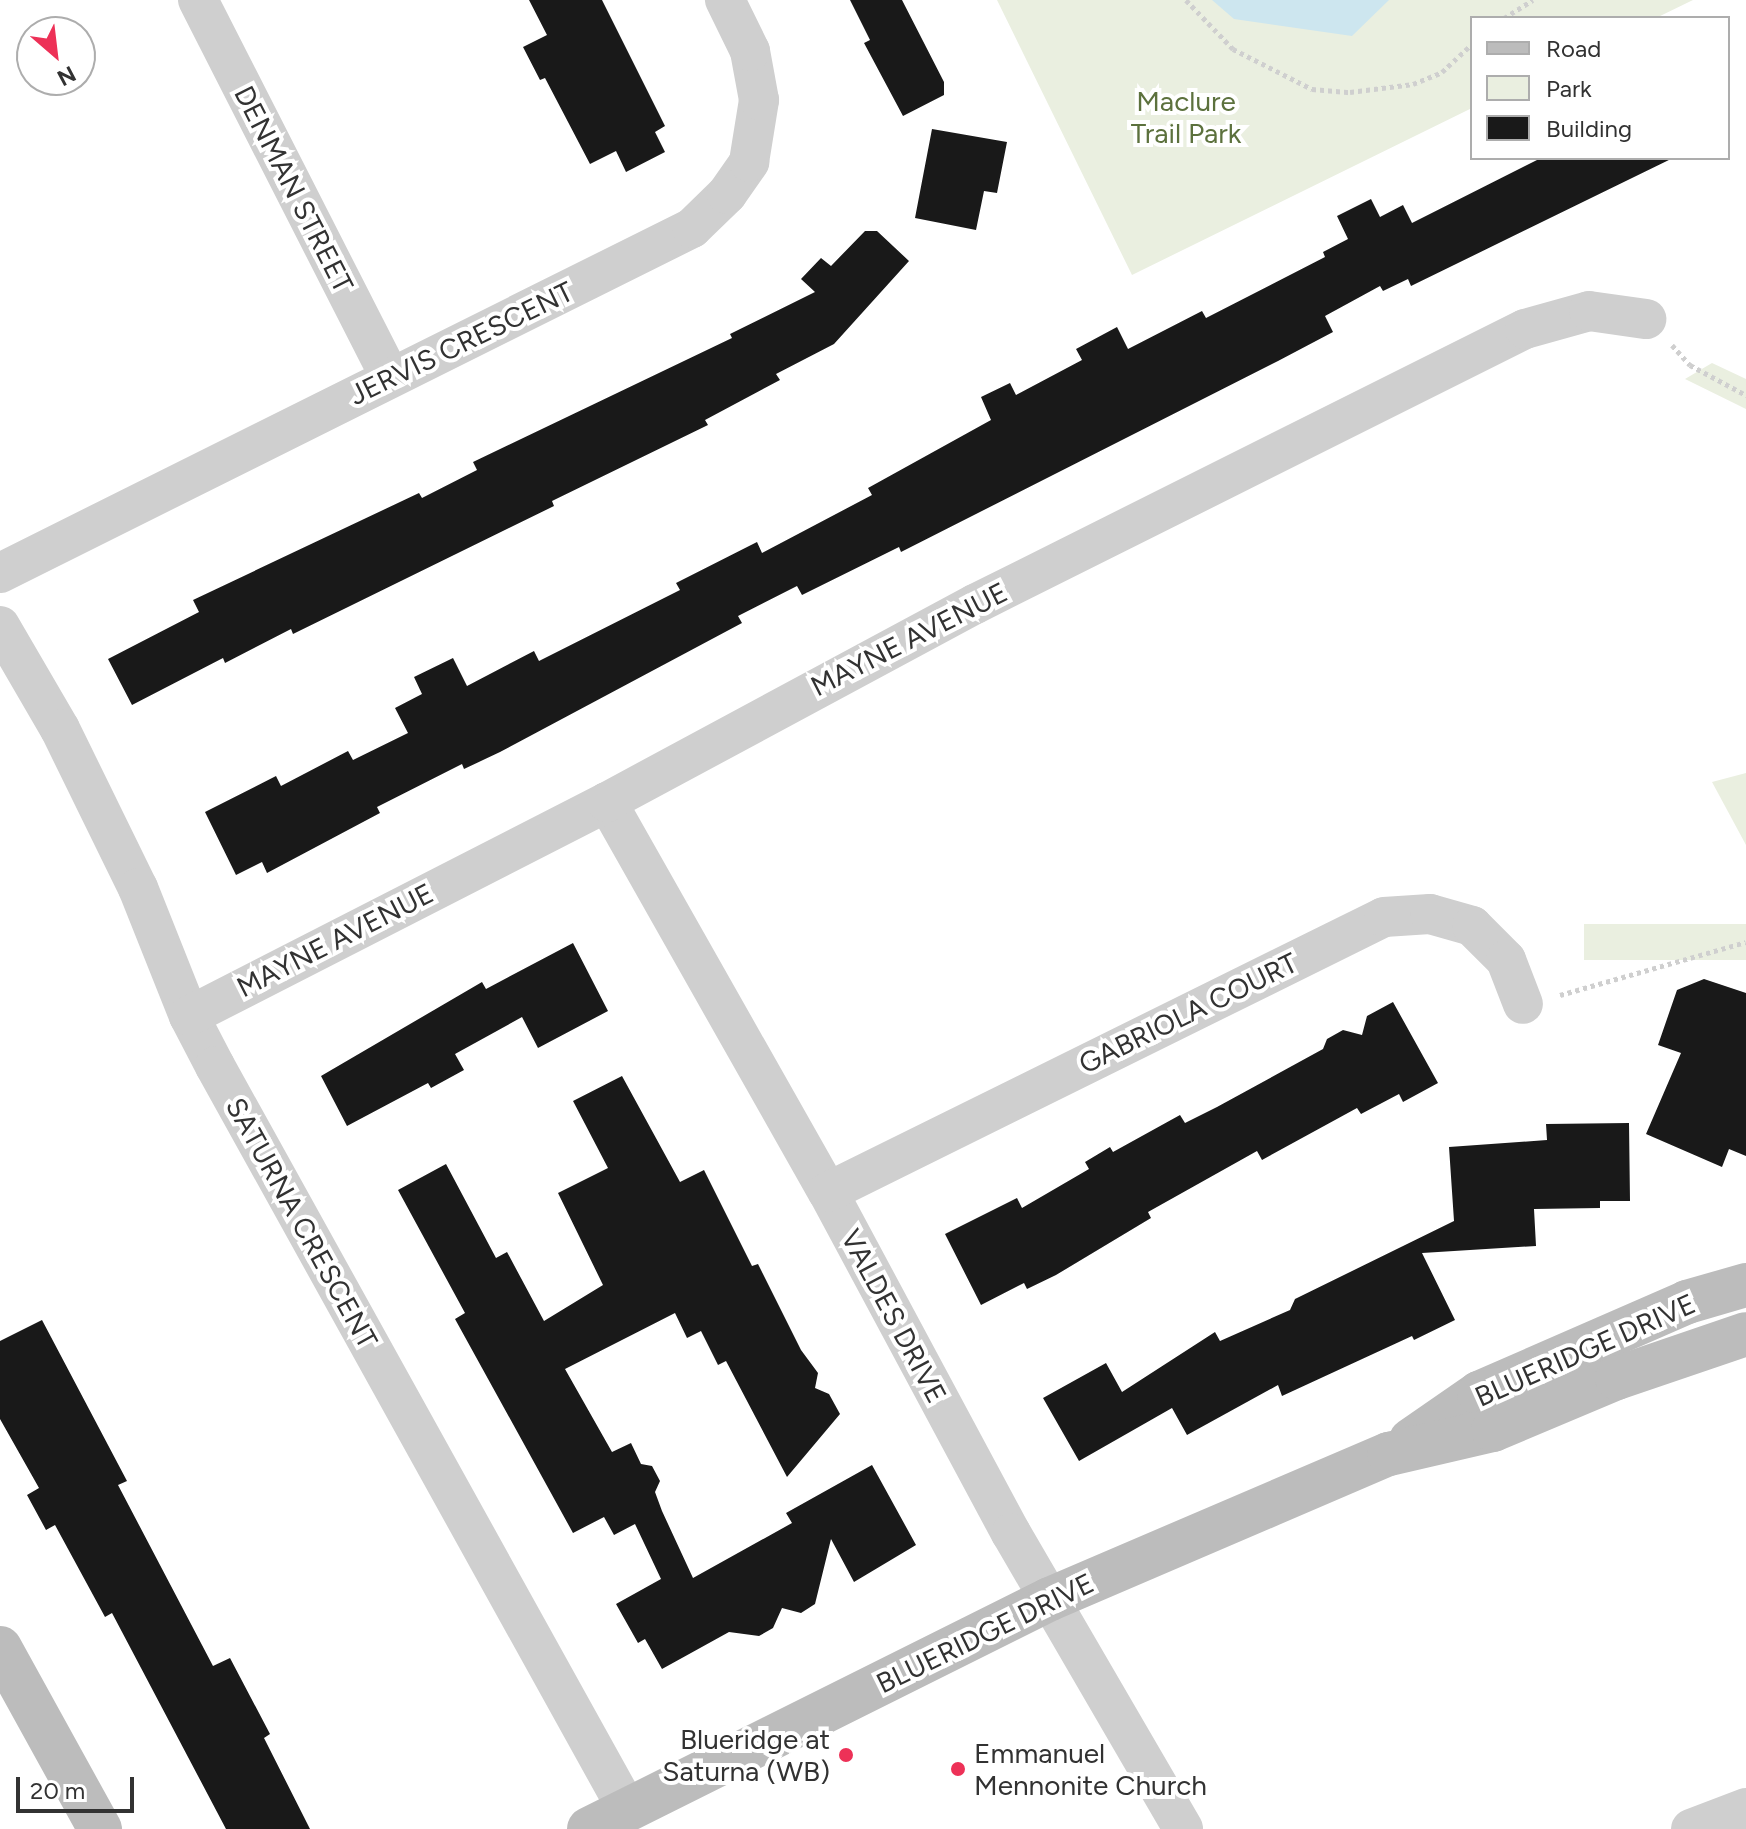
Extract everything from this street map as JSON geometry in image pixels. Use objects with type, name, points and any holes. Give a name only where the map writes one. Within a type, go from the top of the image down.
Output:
[{"type":"street","name":"DENMAN STREET","points":[[198,0],[390,377]]},
{"type":"street","name":"JERVIS CRESCENT","points":[[0,573],[692,228],[727,194],[749,162],[759,100],[750,51],[725,0]]},
{"type":"street","name":"MAYNE AVENUE","points":[[189,1016],[607,802],[949,617],[1525,329],[1589,311],[1646,319]]},
{"type":"street","name":"SATURNA CRESCENT","points":[[0,626],[60,729],[138,888],[189,1016],[627,1809]]},
{"type":"street","name":"VALDES DRIVE","points":[[607,802],[828,1192],[1050,1599],[1183,1829]]},
{"type":"street","name":"GABRIOLA COURT","points":[[828,1192],[1384,917],[1430,914],[1472,926],[1506,960],[1523,1004]]},
{"type":"street","name":"BLUERIDGE DRIVE","points":[[1389,1454],[1479,1393],[1687,1302],[1746,1285]]},
{"type":"street","name":"BLUERIDGE DRIVE","points":[[589,1829],[1050,1599],[1389,1454],[1493,1430],[1617,1378],[1746,1334]]},
{"type":"street","points":[[0,1648],[100,1829]]},
{"type":"path","points":[[1186,0],[1233,49],[1312,89],[1350,92],[1413,84],[1442,72],[1470,46]]},
{"type":"path","points":[[1507,16],[1533,0]]},
{"type":"path","points":[[1646,319],[1690,365],[1746,395]]},
{"type":"path","points":[[1523,1004],[1614,983],[1746,942]]},
{"type":"green space","name":"Maclure Trail Park","points":[[997,0],[1693,0],[1660,16],[1470,16],[1470,109],[1132,275]]},
{"type":"green space","points":[[1712,363],[1746,379],[1746,409],[1685,379]]},
{"type":"green space","points":[[1746,773],[1746,845],[1712,782]]},
{"type":"green space","points":[[1584,924],[1746,924],[1746,960],[1584,960]]},
{"type":"water","points":[[1212,0],[1389,0],[1352,36],[1234,19]]},
{"type":"building","points":[[529,0],[602,0],[665,126],[655,132],[665,152],[626,172],[616,151],[590,164],[545,78],[540,80],[523,47],[547,35]]},
{"type":"building","points":[[850,0],[902,0],[944,82],[944,95],[903,116],[864,43],[870,40]]},
{"type":"building","points":[[932,129],[1007,142],[997,193],[984,191],[976,230],[915,218]]},
{"type":"building","points":[[1537,160],[1669,160],[1411,286],[1408,279],[1383,291],[1380,286],[1325,316],[1333,332],[1278,361],[901,552],[899,547],[802,595],[797,586],[738,616],[742,623],[500,752],[464,769],[462,764],[377,807],[380,813],[267,873],[262,862],[236,875],[205,812],[276,776],[281,786],[348,751],[353,760],[408,733],[395,708],[422,694],[414,677],[453,658],[467,686],[534,651],[539,661],[680,590],[676,583],[757,542],[762,553],[872,495],[868,488],[991,420],[981,397],[1010,383],[1016,395],[1082,360],[1076,349],[1117,327],[1128,349],[1202,311],[1206,318],[1325,257],[1323,252],[1348,239],[1337,216],[1371,199],[1380,217],[1403,205],[1412,223]]},
{"type":"building","points":[[865,231],[877,231],[909,261],[834,344],[776,374],[780,380],[705,420],[708,425],[552,501],[554,506],[293,634],[291,629],[225,663],[223,658],[132,705],[108,659],[199,612],[193,600],[419,493],[422,498],[477,470],[473,462],[732,338],[730,334],[815,292],[801,279],[821,258],[831,266]]},
{"type":"building","points":[[573,943],[608,1011],[538,1048],[522,1017],[455,1054],[464,1070],[431,1088],[428,1083],[347,1126],[321,1076],[482,982],[486,989]]},
{"type":"building","points":[[1704,979],[1746,993],[1746,1156],[1729,1149],[1722,1167],[1646,1134],[1681,1053],[1658,1045],[1677,990]]},
{"type":"building","points":[[1393,1002],[1438,1083],[1403,1102],[1399,1094],[1361,1114],[1357,1108],[1262,1160],[1257,1151],[1148,1212],[1151,1218],[1056,1275],[1027,1289],[1024,1283],[981,1305],[945,1234],[1017,1198],[1022,1208],[1089,1169],[1085,1162],[1110,1147],[1113,1152],[1180,1115],[1185,1123],[1217,1107],[1323,1049],[1327,1039],[1343,1030],[1362,1035],[1367,1016]]},
{"type":"building","points":[[622,1076],[680,1182],[704,1170],[752,1266],[758,1264],[801,1350],[818,1373],[815,1388],[829,1394],[840,1414],[787,1477],[726,1361],[718,1365],[701,1331],[687,1338],[675,1313],[565,1369],[612,1452],[631,1443],[641,1464],[652,1466],[660,1481],[655,1492],[693,1578],[792,1523],[786,1513],[872,1465],[916,1545],[854,1582],[831,1539],[815,1604],[801,1613],[782,1608],[773,1628],[759,1636],[729,1632],[662,1669],[645,1639],[638,1643],[616,1604],[661,1579],[635,1524],[614,1535],[604,1517],[573,1533],[455,1319],[465,1313],[398,1190],[446,1164],[496,1258],[507,1252],[544,1321],[603,1285],[558,1193],[608,1168],[573,1101]]},
{"type":"building","points":[[1629,1123],[1630,1201],[1600,1201],[1600,1208],[1534,1209],[1536,1246],[1422,1253],[1455,1320],[1414,1340],[1412,1336],[1282,1396],[1278,1385],[1187,1435],[1172,1408],[1079,1461],[1043,1398],[1106,1363],[1122,1392],[1215,1332],[1220,1341],[1290,1310],[1295,1299],[1454,1221],[1449,1147],[1547,1140],[1546,1124]]},
{"type":"building","points":[[42,1320],[127,1481],[118,1485],[213,1666],[230,1658],[270,1734],[264,1738],[310,1829],[226,1829],[112,1613],[105,1617],[55,1525],[46,1530],[27,1495],[39,1488],[0,1419],[0,1341]]},
{"type":"place","name":"Blueridge at Saturna (WB)","points":[[846,1755]]},
{"type":"place","name":"Emmanuel Mennonite Church","points":[[958,1769]]}]
